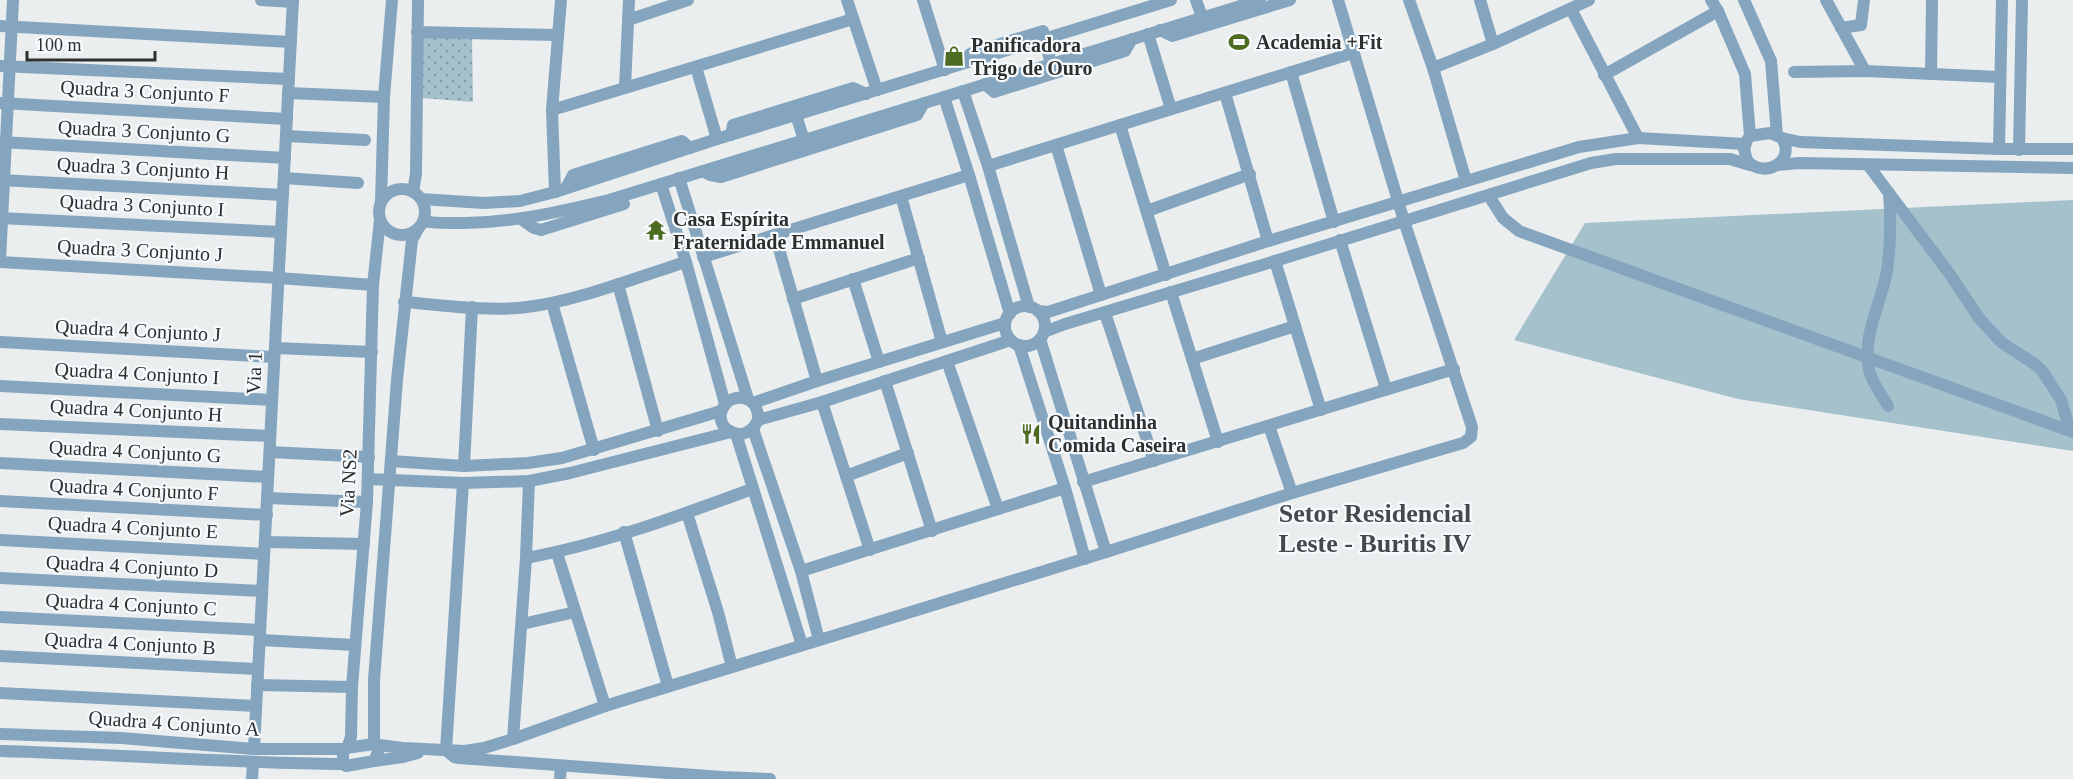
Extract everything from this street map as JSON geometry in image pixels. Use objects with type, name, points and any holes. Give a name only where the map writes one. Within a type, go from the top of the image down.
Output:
[{"type":"street","points":[[0,261],[6,26],[13,0]]},
{"type":"street","points":[[261,0],[293,1]]},
{"type":"street","points":[[392,0],[384,97],[379,207],[383,226],[396,235],[411,233],[420,225],[424,206],[417,196],[416,174],[418,0]]},
{"type":"street","points":[[561,0],[552,110],[561,190]]},
{"type":"street","points":[[626,88],[629,0]]},
{"type":"street","points":[[628,20],[688,0]]},
{"type":"street","points":[[847,0],[872,92]]},
{"type":"street","points":[[923,0],[945,70]]},
{"type":"street","points":[[381,201],[387,194],[404,189],[417,196],[484,204],[520,201],[1118,16],[1147,4],[1171,0]]},
{"type":"street","points":[[1196,0],[1202,17]]},
{"type":"street","points":[[420,225],[521,219],[609,200],[1260,0]]},
{"type":"street","points":[[1154,32],[1172,36],[1290,0]]},
{"type":"street","points":[[446,750],[465,751],[513,740],[605,706],[668,686],[1292,493],[1463,443],[1471,437],[1472,427],[1404,221],[1338,0]]},
{"type":"street","points":[[1409,0],[1433,68],[1466,181]]},
{"type":"street","points":[[1480,0],[1493,44]]},
{"type":"street","points":[[1433,68],[1493,44],[1589,0]]},
{"type":"street","points":[[1744,0],[1772,61],[1780,136],[1787,148],[1786,154],[1777,165]]},
{"type":"street","points":[[1826,0],[1865,71]]},
{"type":"street","points":[[1841,28],[1861,24],[1864,0]]},
{"type":"street","points":[[1931,74],[1932,0]]},
{"type":"street","points":[[1999,149],[2002,0]]},
{"type":"street","points":[[2019,150],[2022,0]]},
{"type":"street","name":"Via 1","points":[[254,749],[293,1]]},
{"type":"street","points":[[1604,75],[1715,5],[1745,74],[1748,140],[1745,154],[1750,165]]},
{"type":"street","points":[[1570,9],[1638,138]]},
{"type":"street","points":[[964,64],[970,54],[977,51],[1104,12],[1118,16]]},
{"type":"street","points":[[552,110],[853,19]]},
{"type":"street","points":[[6,26],[291,42]]},
{"type":"street","points":[[417,32],[558,35]]},
{"type":"street","points":[[1154,32],[1171,109]]},
{"type":"street","points":[[1044,39],[1051,63]]},
{"type":"street","points":[[985,84],[994,92],[1125,51],[1132,39]]},
{"type":"street","points":[[988,166],[1353,53]]},
{"type":"street","points":[[5,66],[289,80]]},
{"type":"street","points":[[696,67],[717,140]]},
{"type":"street","points":[[1794,72],[1865,71],[2000,77]]},
{"type":"street","points":[[1291,72],[1334,222]]},
{"type":"street","points":[[731,135],[733,125],[853,88],[872,92]]},
{"type":"street","points":[[963,91],[1033,309],[1044,321],[1042,336],[1083,482],[1106,552]]},
{"type":"street","points":[[288,93],[384,97]]},
{"type":"street","points":[[1225,93],[1268,241]]},
{"type":"street","points":[[944,97],[969,175],[1008,318],[1007,335],[1015,343],[1065,488],[1084,559]]},
{"type":"street","name":"Quadra 3 Conjunto F","points":[[4,103],[287,119]]},
{"type":"street","points":[[703,171],[710,176],[721,177],[917,115],[924,103]]},
{"type":"street","points":[[796,115],[804,140]]},
{"type":"street","points":[[1120,125],[1166,275]]},
{"type":"street","points":[[391,461],[464,466],[528,463],[594,450],[658,431],[723,407],[736,397],[750,401],[942,342],[1008,318],[1018,308],[1048,312],[1268,241],[1579,147],[1638,138],[1748,140],[1770,133],[1800,142],[2019,150],[2073,149]]},
{"type":"street","points":[[286,136],[365,140]]},
{"type":"street","name":"Quadra 3 Conjunto G","points":[[3,142],[285,158]]},
{"type":"street","points":[[1056,145],[1101,295]]},
{"type":"street","points":[[368,479],[463,483],[529,481],[733,433],[742,434],[755,425],[946,361],[1015,343],[1031,345],[1042,336],[1065,324],[1591,163],[1616,159],[1730,159],[1762,169],[1777,165],[2073,168]]},
{"type":"street","points":[[1868,165],[1949,273],[1979,318],[2001,342],[2043,372],[2061,400],[2072,432]]},
{"type":"street","points":[[1147,211],[1250,174]]},
{"type":"street","points":[[703,257],[969,175]]},
{"type":"street","points":[[284,178],[358,183]]},
{"type":"street","points":[[679,178],[750,401],[756,408],[755,425],[801,571],[819,640]]},
{"type":"street","name":"Quadra 3 Conjunto H","points":[[2,180],[283,195]]},
{"type":"street","points":[[661,184],[686,262],[723,407],[722,423],[733,433],[802,645]]},
{"type":"street","points":[[1888,406],[1874,382],[1868,358],[1870,327],[1887,272],[1892,226],[1889,192]]},
{"type":"street","points":[[901,196],[942,342]]},
{"type":"street","points":[[1489,196],[1503,218],[1519,231],[2072,432]]},
{"type":"street","name":"Quadra 3 Conjunto I","points":[[1,218],[281,232]]},
{"type":"street","name":"Via NS2","points":[[343,765],[351,737],[352,687],[367,502],[373,285],[380,220]]},
{"type":"street","name":"Via NS2","points":[[374,761],[379,751],[376,744],[374,680],[404,302],[412,240],[420,225]]},
{"type":"street","points":[[775,235],[817,381]]},
{"type":"street","points":[[1340,240],[1386,389]]},
{"type":"street","points":[[794,299],[919,258]]},
{"type":"street","name":"Quadra 3 Conjunto J","points":[[0,261],[373,285]]},
{"type":"street","points":[[1275,261],[1321,410]]},
{"type":"street","points":[[404,302],[472,307],[525,307],[552,303],[686,262]]},
{"type":"street","points":[[853,279],[879,362]]},
{"type":"street","points":[[618,284],[658,431]]},
{"type":"street","points":[[1171,292],[1218,442]]},
{"type":"street","points":[[552,303],[594,450]]},
{"type":"street","points":[[464,466],[472,307]]},
{"type":"street","points":[[1105,313],[1154,461]]},
{"type":"street","points":[[1192,359],[1296,326]]},
{"type":"street","name":"Quadra 4 Conjunto J","points":[[0,342],[275,353],[372,352]]},
{"type":"street","points":[[946,361],[998,509]]},
{"type":"street","points":[[1083,482],[1454,369]]},
{"type":"street","points":[[885,381],[932,531]]},
{"type":"street","name":"Quadra 4 Conjunto I","points":[[0,386],[272,400]]},
{"type":"street","points":[[822,402],[870,550]]},
{"type":"street","name":"Quadra 4 Conjunto H","points":[[0,424],[270,436]]},
{"type":"street","points":[[1269,426],[1292,493]]},
{"type":"street","points":[[270,452],[369,457]]},
{"type":"street","points":[[846,476],[908,453]]},
{"type":"street","name":"Quadra 4 Conjunto G","points":[[0,463],[268,477]]},
{"type":"street","points":[[513,740],[522,624],[529,481]]},
{"type":"street","points":[[446,750],[463,483]]},
{"type":"street","points":[[801,571],[1065,488]]},
{"type":"street","points":[[526,558],[557,553],[687,513],[752,489]]},
{"type":"street","points":[[267,498],[367,502]]},
{"type":"street","name":"Quadra 4 Conjunto F","points":[[0,501],[267,515]]},
{"type":"street","points":[[687,513],[718,612],[732,667]]},
{"type":"street","points":[[624,532],[668,686]]},
{"type":"street","name":"Quadra 4 Conjunto E","points":[[0,540],[265,548],[364,544]]},
{"type":"street","points":[[557,553],[605,706]]},
{"type":"street","name":"Quadra 4 Conjunto D","points":[[0,578],[262,591]]},
{"type":"street","points":[[522,624],[575,612]]},
{"type":"street","name":"Quadra 4 Conjunto C","points":[[0,617],[260,635],[356,645]]},
{"type":"street","name":"Quadra 4 Conjunto B","points":[[0,656],[258,669]]},
{"type":"street","points":[[257,685],[352,687]]},
{"type":"street","name":"Quadra 4 Conjunto A","points":[[0,693],[256,706]]},
{"type":"street","name":"Quadra 4 Conjunto A","points":[[0,734],[121,738],[254,749],[346,749],[376,744],[446,750]]},
{"type":"street","points":[[88,753],[97,746],[92,737]]},
{"type":"street","points":[[115,756],[112,744],[121,738]]},
{"type":"street","points":[[0,751],[88,753],[253,764],[359,765],[431,749]]},
{"type":"street","points":[[446,750],[459,758],[723,778],[770,779]]},
{"type":"street","points":[[252,779],[253,764]]},
{"type":"street","points":[[343,765],[348,779]]},
{"type":"street","points":[[353,779],[359,765]]},
{"type":"street","points":[[560,779],[561,766]]},
{"type":"shaded area","points":[[472,37],[473,102],[421,98],[421,38]]},
{"type":"shaded area","points":[[2073,200],[2073,451],[1738,399],[1514,340],[1585,223]]},
{"type":"place","name":"Academia +Fit","points":[[1239,42]]},
{"type":"place","name":"Panificadora Trigo de Ouro","points":[[954,56]]},
{"type":"place","name":"Casa Espírita Fraternidade Emmanuel","points":[[656,230]]},
{"type":"place","name":"Quitandinha Comida Caseira","points":[[1031,434]]},
{"type":"district","name":"Setor Residencial Leste - Buritis IV","points":[[1375,528]]}]
